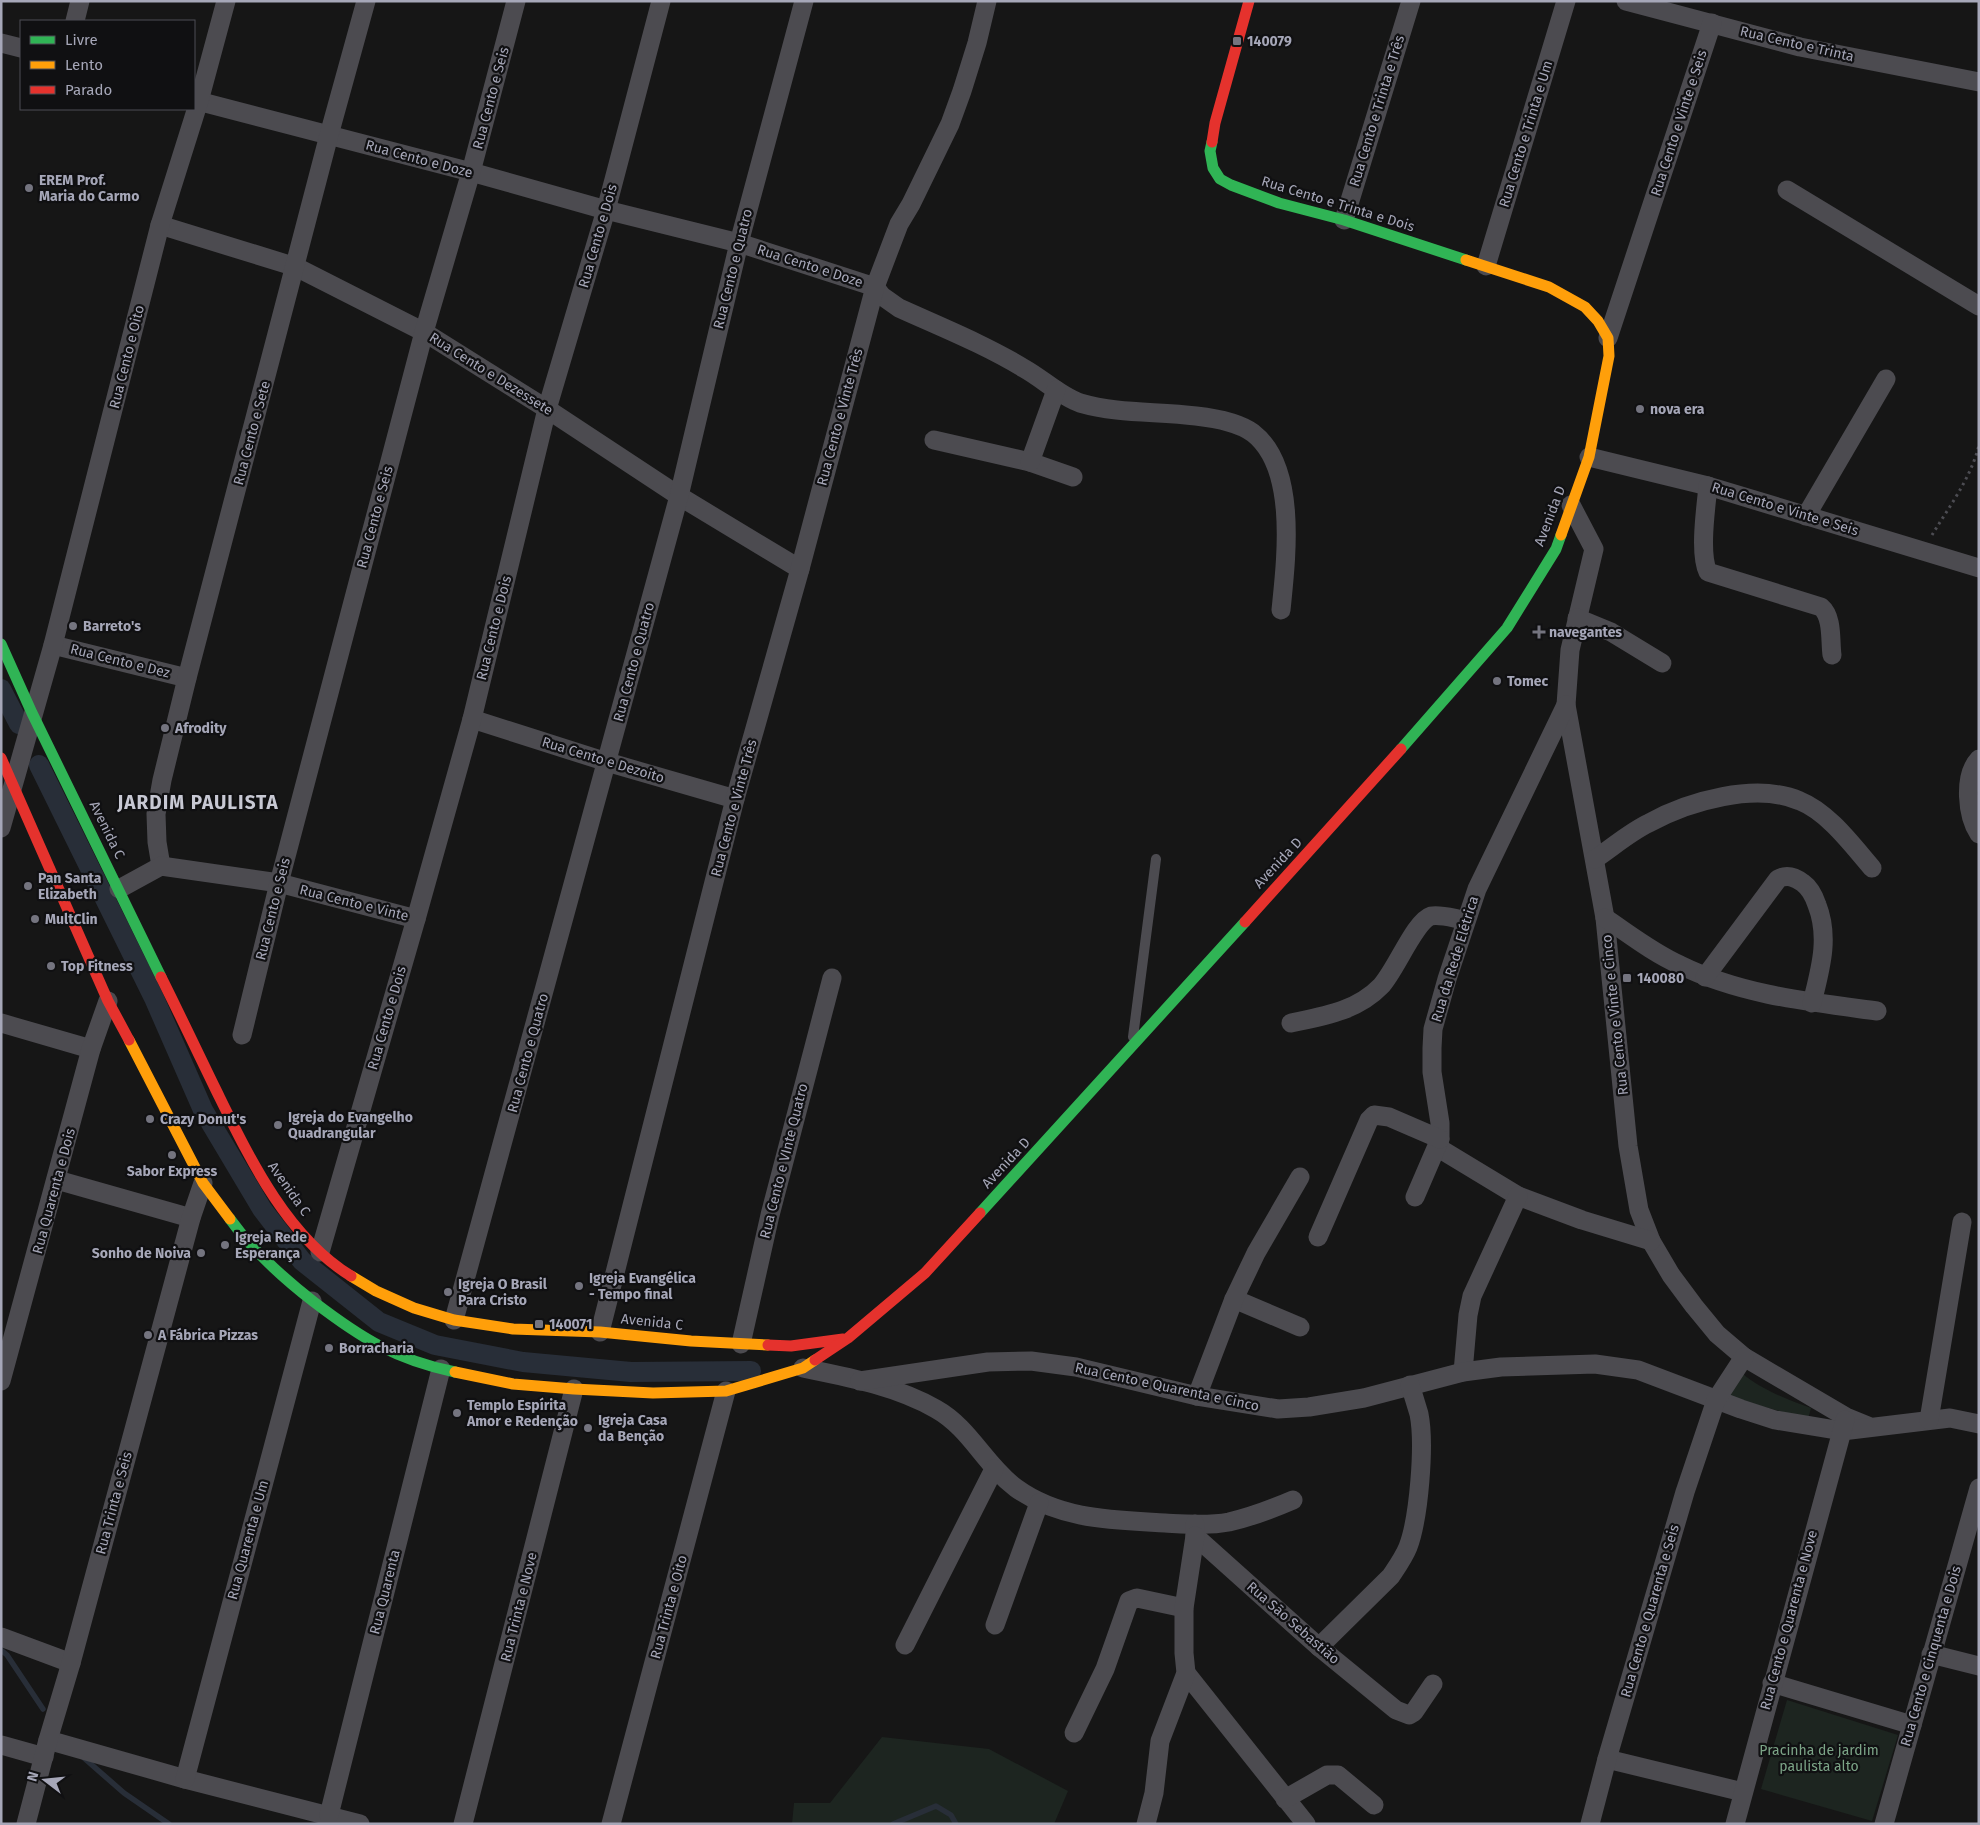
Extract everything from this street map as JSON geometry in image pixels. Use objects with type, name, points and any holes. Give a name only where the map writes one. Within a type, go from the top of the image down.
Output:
[{"type":"main road","name":"Rua Cento e Trinta e Dois","points":[[1248,1],[1215,123],[1210,151],[1213,168],[1220,179],[1231,186],[1279,203],[1344,220],[1549,287],[1585,307],[1598,321],[1608,338]]},
{"type":"main road","name":"Avenida D","points":[[1,758],[108,1000],[203,1183],[238,1231],[283,1278],[352,1330],[381,1347],[410,1360],[440,1369],[513,1384],[574,1390],[653,1393],[726,1391],[803,1368],[848,1338],[925,1273],[1368,787],[1507,628],[1556,549],[1570,505],[1589,457],[1609,356],[1608,338]]},
{"type":"main road","name":"Avenida C","points":[[1,644],[32,713],[252,1163],[291,1221],[335,1266],[376,1291],[414,1308],[454,1320],[513,1329],[600,1332],[691,1342],[791,1346],[848,1338]]},
{"type":"street","points":[[75,20],[80,1]]},
{"type":"street","name":"Rua Cento e Oito","points":[[196,100],[226,1]]},
{"type":"street","name":"Rua Cento e Sete","points":[[161,866],[157,842],[156,814],[162,780],[329,135],[366,1]]},
{"type":"street","name":"Rua Cento e Seis","points":[[242,1035],[279,884],[424,332],[471,172],[516,1]]},
{"type":"street","name":"Rua Cento e Dois","points":[[320,1252],[472,719],[548,409],[606,210],[661,1]]},
{"type":"street","name":"Rua Cento e Quatro","points":[[454,1320],[678,496],[739,243],[804,1]]},
{"type":"street","name":"Rua Cento e Vinte Três","points":[[600,1332],[735,799],[800,569],[875,287],[899,224],[911,204],[956,107],[977,43],[987,1]]},
{"type":"street","name":"Rua Cento e Trinta e Três","points":[[1344,220],[1410,1]]},
{"type":"street","name":"Rua Cento e Trinta e Um","points":[[1486,266],[1566,1]]},
{"type":"street","name":"Rua Cento e Trinta","points":[[1626,1],[1800,47],[1976,86]]},
{"type":"street","name":"Rua Cento e Vinte e Seis","points":[[1608,338],[1712,23]]},
{"type":"street","points":[[1,43],[20,48]]},
{"type":"street","name":"Rua Cento e Doze","points":[[196,100],[471,172],[606,210],[739,243],[875,287],[882,296],[900,308],[1024,368],[1070,399],[1080,403],[1127,412],[1196,416],[1239,425],[1253,434],[1266,447],[1277,469],[1286,526],[1286,559],[1281,610]]},
{"type":"street","name":"Rua Cento e Oito","points":[[1,828],[32,713],[53,645],[160,225],[193,110]]},
{"type":"street","points":[[1787,190],[1979,306]]},
{"type":"street","name":"Rua Cento e Dezessete","points":[[160,225],[296,267],[424,332],[548,409],[678,496],[800,569]]},
{"type":"street","points":[[1806,516],[1886,379]]},
{"type":"street","points":[[1030,462],[1056,390]]},
{"type":"street","points":[[934,440],[1030,462],[1073,477]]},
{"type":"street","name":"Rua Cento e Vinte e Seis","points":[[1589,457],[1708,486],[1979,568]]},
{"type":"street","points":[[1708,486],[1704,545],[1705,567],[1708,572],[1821,607],[1826,611],[1828,619],[1832,655]]},
{"type":"street","name":"Rua Cento e Vinte e Cinco","points":[[1570,505],[1594,549],[1570,650],[1566,705],[1605,918],[1628,1146],[1639,1210],[1651,1242],[1671,1275],[1717,1334],[1744,1356],[1844,1424],[1868,1426],[1929,1420]]},
{"type":"street","points":[[1577,618],[1610,632],[1662,663]]},
{"type":"street","name":"Rua Cento e Dez","points":[[53,645],[187,678]]},
{"type":"street","name":"Rua da Rede Elétrica","points":[[1415,1197],[1439,1143],[1440,1123],[1432,1072],[1433,1029],[1465,920],[1477,888],[1566,705]]},
{"type":"street","name":"Rua Cento e Dezoito","points":[[472,719],[607,762],[735,799]]},
{"type":"street","points":[[1979,759],[1976,762],[1968,787],[1968,803],[1979,834]]},
{"type":"street","points":[[1595,859],[1648,823],[1677,810],[1737,794],[1770,794],[1800,800],[1816,810],[1849,841],[1872,868]]},
{"type":"street","points":[[119,888],[161,866]]},
{"type":"street","name":"Rua Cento e Vinte","points":[[161,866],[279,884],[416,918]]},
{"type":"street","points":[[1705,977],[1778,879],[1792,876],[1808,887],[1814,896],[1822,923],[1824,936],[1822,964],[1812,1003]]},
{"type":"street","points":[[1291,1023],[1335,1013],[1352,1007],[1369,996],[1394,970],[1417,927],[1423,920],[1433,915],[1465,920]]},
{"type":"street","points":[[1605,918],[1671,960],[1705,977],[1732,986],[1812,1003],[1877,1011]]},
{"type":"street","name":"Rua Cento e VInte Quatro","points":[[741,1344],[770,1215],[832,978]]},
{"type":"street","name":"Rua Quarenta e Dois","points":[[1,1381],[91,1050],[108,1000]]},
{"type":"street","points":[[1,1024],[91,1050]]},
{"type":"street","points":[[1318,1237],[1369,1120],[1374,1114],[1389,1117],[1439,1143],[1518,1196],[1582,1220],[1651,1242]]},
{"type":"street","points":[[1197,1396],[1234,1299],[1256,1254],[1300,1177]]},
{"type":"street","points":[[57,1180],[191,1218]]},
{"type":"street","name":"Rua Trinta e Seis","points":[[26,1824],[191,1218],[203,1183]]},
{"type":"street","points":[[1463,1372],[1468,1315],[1472,1296],[1518,1196]]},
{"type":"street","points":[[1962,1222],[1929,1420],[1950,1418],[1979,1424]]},
{"type":"street","points":[[1234,1299],[1300,1327]]},
{"type":"street","name":"Rua Quarenta e Um","points":[[185,1779],[312,1301]]},
{"type":"street","name":"Rua Cento e Quarenta e Seis","points":[[1590,1824],[1607,1759],[1685,1492],[1716,1400],[1744,1356]]},
{"type":"street","name":"Rua Cento e Quarenta e Cinco","points":[[860,1380],[988,1362],[1031,1361],[1084,1368],[1197,1396],[1278,1409],[1309,1407],[1364,1398],[1463,1372],[1501,1367],[1595,1364],[1638,1370],[1775,1420],[1844,1424]]},
{"type":"street","points":[[803,1368],[860,1380],[911,1396],[936,1409],[958,1424],[994,1469],[1016,1488],[1039,1503],[1069,1513],[1102,1520],[1195,1530],[1258,1514],[1293,1500]]},
{"type":"street","name":"Rua Quarenta","points":[[329,1815],[440,1369]]},
{"type":"street","points":[[1319,1647],[1391,1576],[1399,1565],[1408,1546],[1420,1476],[1421,1444],[1419,1415],[1410,1385]]},
{"type":"street","name":"Rua Trinta e Nove","points":[[463,1824],[574,1390]]},
{"type":"street","name":"Rua Trinta e Oito","points":[[611,1824],[726,1391]]},
{"type":"street","name":"Rua Cento e Quarenta e Nove","points":[[1735,1824],[1844,1424]]},
{"type":"street","points":[[905,1645],[994,1469]]},
{"type":"street","name":"Rua Cento e Cinquenta e Dois","points":[[1884,1824],[1979,1488]]},
{"type":"street","points":[[996,1625],[1039,1503]]},
{"type":"street","points":[[1146,1824],[1154,1792],[1160,1741],[1186,1673],[1184,1608],[1195,1530]]},
{"type":"street","name":"Rua São Sebastião","points":[[1195,1530],[1319,1647],[1396,1710],[1409,1715],[1414,1712],[1434,1684]]},
{"type":"street","points":[[1074,1733],[1105,1669],[1129,1601],[1137,1598],[1184,1608]]},
{"type":"street","points":[[1,1637],[71,1664]]},
{"type":"street","points":[[1931,1654],[1979,1666]]},
{"type":"street","points":[[1186,1673],[1306,1824]]},
{"type":"street","points":[[1772,1683],[1912,1725]]},
{"type":"street","points":[[1,1745],[46,1749],[185,1779],[297,1816],[329,1815],[360,1824]]},
{"type":"street","points":[[1607,1759],[1743,1792]]},
{"type":"street","points":[[1285,1799],[1332,1774],[1338,1775],[1374,1805]]},
{"type":"lane","points":[[1131,1048],[1156,858]]},
{"type":"path","points":[[1922,551],[1962,486],[1973,464],[1979,445]]},
{"type":"green space","points":[[1742,1373],[1765,1389],[1811,1408],[1808,1419],[1728,1397]]},
{"type":"green space","name":"Pracinha de jardim paulista alto","points":[[1787,1700],[1898,1735],[1872,1821],[1761,1789]]},
{"type":"green space","points":[[882,1737],[989,1749],[1068,1791],[1054,1824],[792,1824],[794,1803],[830,1803]]},
{"type":"waterway","points":[[1,689],[19,724]]},
{"type":"waterway","points":[[39,765],[154,998],[203,1110],[262,1209],[302,1261],[379,1322],[435,1345],[523,1362],[631,1372],[751,1371]]},
{"type":"waterway","points":[[1,1650],[7,1655],[43,1709]]},
{"type":"waterway","points":[[84,1758],[124,1793],[169,1824]]},
{"type":"waterway","points":[[893,1824],[936,1806],[951,1815],[956,1824]]},
{"type":"traffic: fast","points":[[1212,142],[1210,151],[1213,168],[1220,179],[1231,185],[1279,203],[1344,220],[1466,260]]},
{"type":"traffic: fast","points":[[1401,749],[1507,628],[1556,549],[1561,535]]},
{"type":"traffic: fast","points":[[1,644],[32,713],[161,977]]},
{"type":"traffic: fast","points":[[980,1213],[1245,922]]},
{"type":"traffic: fast","points":[[230,1219],[248,1242],[280,1274],[314,1302],[364,1337],[415,1361],[455,1372]]},
{"type":"traffic: slow","points":[[1466,260],[1549,287],[1585,307],[1598,321],[1608,338],[1609,356],[1589,457],[1561,535]]},
{"type":"traffic: slow","points":[[129,1040],[203,1183],[230,1219]]},
{"type":"traffic: slow","points":[[351,1276],[376,1291],[414,1308],[454,1320],[513,1329],[600,1332],[691,1341],[768,1345]]},
{"type":"traffic: slow","points":[[455,1372],[513,1384],[574,1389],[653,1393],[726,1391],[803,1368],[815,1360]]},
{"type":"traffic: jam","points":[[1212,142],[1215,123],[1249,1]]},
{"type":"traffic: jam","points":[[1245,922],[1401,749]]},
{"type":"traffic: jam","points":[[1,758],[108,1001],[129,1040]]},
{"type":"traffic: jam","points":[[161,977],[256,1168],[288,1217],[307,1239],[328,1259],[351,1276]]},
{"type":"traffic: jam","points":[[815,1360],[848,1338],[925,1273],[980,1213]]},
{"type":"traffic: jam","points":[[768,1345],[791,1346],[843,1339]]},
{"type":"place","name":"140079","points":[[1237,41]]},
{"type":"place","name":"EREM Prof. Maria do Carmo","points":[[29,188]]},
{"type":"place","name":"nova era","points":[[1640,409]]},
{"type":"place","name":"Barreto's","points":[[73,626]]},
{"type":"place","name":"navegantes","points":[[1539,632]]},
{"type":"place","name":"Tomec","points":[[1497,681]]},
{"type":"place","name":"Afrodity","points":[[165,728]]},
{"type":"place","name":"Pan Santa Elizabeth","points":[[28,886]]},
{"type":"place","name":"MultClin","points":[[35,919]]},
{"type":"place","name":"Top Fitness","points":[[51,966]]},
{"type":"place","name":"140080","points":[[1627,978]]},
{"type":"place","name":"Crazy Donut's","points":[[150,1119]]},
{"type":"place","name":"Igreja do Evangelho Quadrangular","points":[[278,1125]]},
{"type":"place","name":"Sabor Express","points":[[172,1155]]},
{"type":"place","name":"Igreja Rede Esperança","points":[[225,1245]]},
{"type":"place","name":"Sonho de Noiva","points":[[201,1253]]},
{"type":"place","name":"Igreja Evangélica - Tempo final","points":[[579,1286]]},
{"type":"place","name":"Igreja O Brasil Para Cristo","points":[[448,1292]]},
{"type":"place","name":"140071","points":[[539,1324]]},
{"type":"place","name":"A Fábrica Pizzas","points":[[148,1335]]},
{"type":"place","name":"Borracharia","points":[[329,1348]]},
{"type":"place","name":"Templo Espírita Amor e Redenção","points":[[457,1413]]},
{"type":"place","name":"Igreja Casa da Benção","points":[[588,1428]]},
{"type":"district","name":"JARDIM PAULISTA","points":[[198,802]]}]
